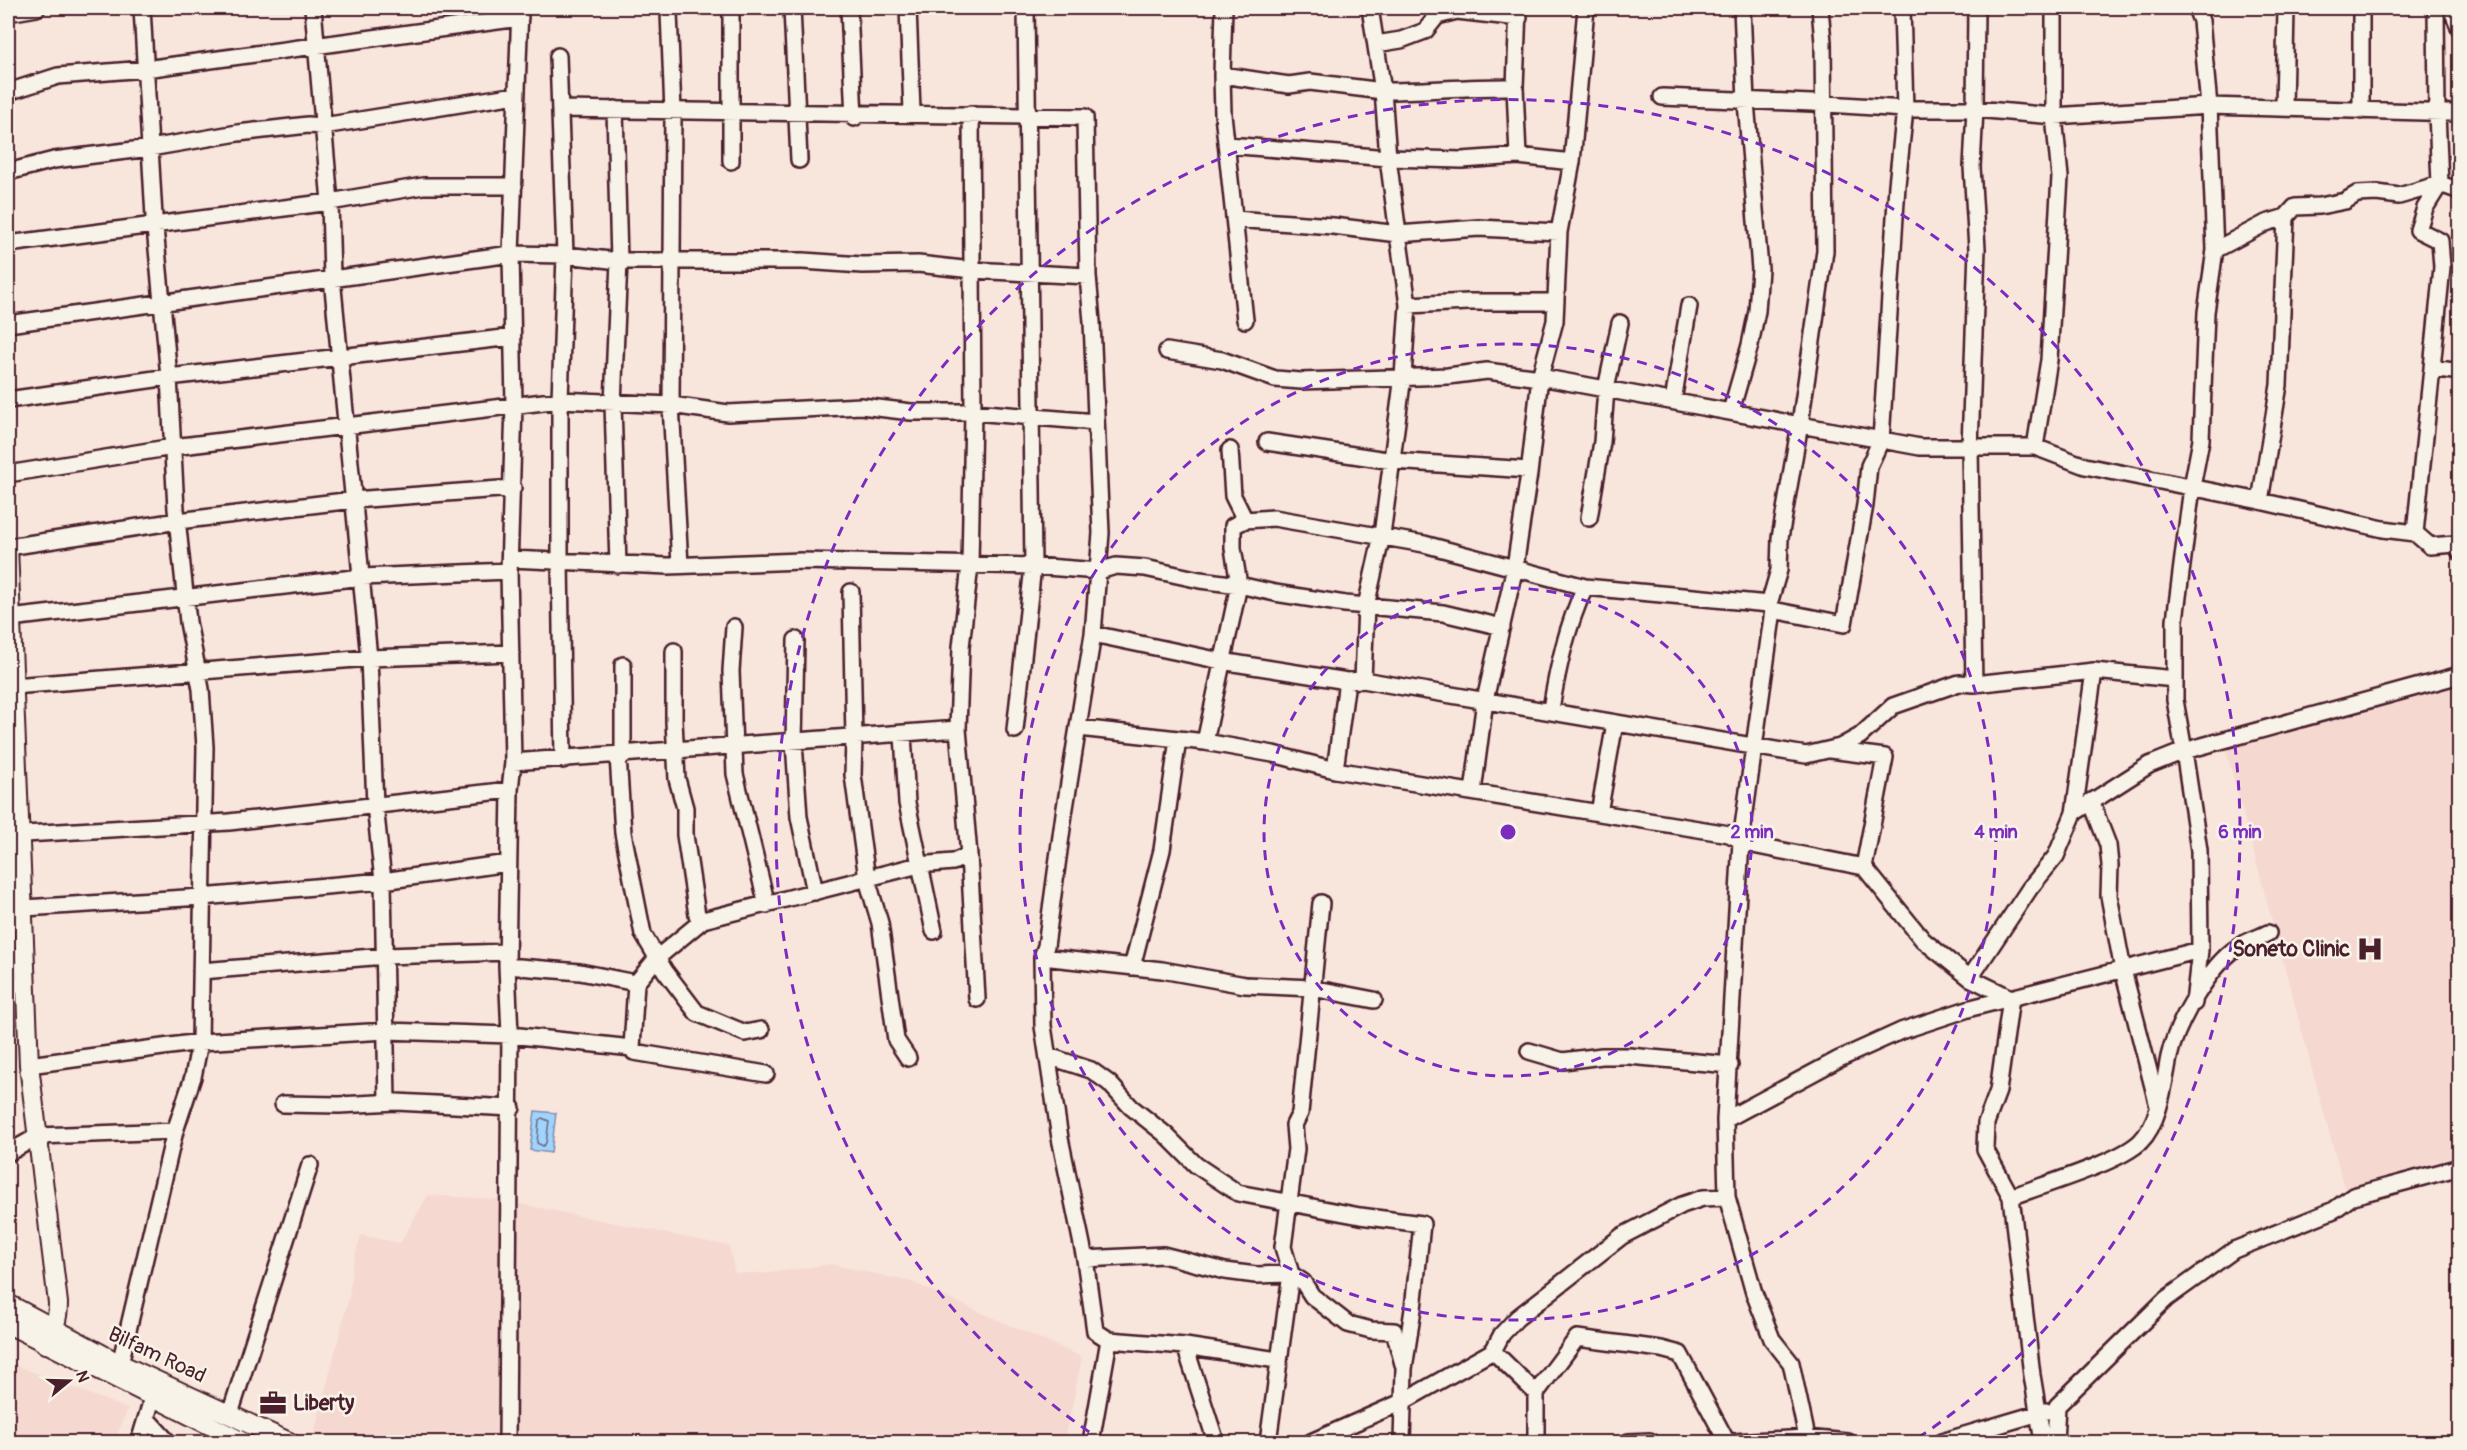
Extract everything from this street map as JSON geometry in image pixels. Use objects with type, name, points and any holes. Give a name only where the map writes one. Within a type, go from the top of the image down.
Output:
[{"type":"main road","points":[[8,547],[13,686],[15,909],[26,984],[29,1065],[58,1303],[58,1318],[50,1337]]},
{"type":"main road","name":"Bilfam Road","points":[[8,1304],[50,1337],[120,1364],[289,1443]]},
{"type":"main road","points":[[8,1324],[50,1337],[153,1396],[243,1443]]},
{"type":"street","points":[[11,11],[37,8]]},
{"type":"street","points":[[120,1364],[175,1131],[193,1077],[200,1042],[206,747],[201,688],[185,596],[177,520],[169,377],[154,224],[142,8]]},
{"type":"street","points":[[313,8],[330,201],[332,278],[369,658],[375,805],[383,881],[387,1102]]},
{"type":"street","points":[[730,8],[731,161]]},
{"type":"street","points":[[792,8],[799,160]]},
{"type":"street","points":[[849,8],[854,118]]},
{"type":"street","points":[[908,8],[912,111]]},
{"type":"street","points":[[1015,730],[1033,567],[1026,8]]},
{"type":"street","points":[[1224,8],[1221,75],[1245,320]]},
{"type":"street","points":[[1363,680],[1366,606],[1382,535],[1393,461],[1403,376],[1408,305],[1388,158],[1383,91],[1370,8]]},
{"type":"street","points":[[1473,792],[1485,700],[1515,567],[1530,471],[1540,378],[1555,321],[1559,232],[1572,162],[1586,8]]},
{"type":"street","points":[[1731,411],[1757,311],[1760,269],[1746,102],[1742,8]]},
{"type":"street","points":[[1807,1440],[1791,1363],[1772,1339],[1754,1293],[1727,1197],[1725,1120],[1730,1065],[1741,841],[1755,747],[1771,607],[1779,570],[1780,538],[1800,424],[1825,251],[1824,104],[1820,8]]},
{"type":"street","points":[[1205,742],[1239,585],[1233,549],[1233,526],[1245,520],[1274,518],[1382,535],[1515,567],[1585,587],[1771,607],[1844,624],[1865,505],[1869,466],[1881,440],[1897,185],[1905,110],[1902,8]]},
{"type":"street","points":[[1974,684],[1970,447],[1977,271],[1972,167],[1976,109],[1976,8]]},
{"type":"street","points":[[2035,447],[2049,360],[2059,188],[2054,116],[2054,8]]},
{"type":"street","points":[[2194,1003],[2200,950],[2199,850],[2175,700],[2175,620],[2192,487],[2201,440],[2206,312],[2215,250],[2209,106],[2201,21],[2196,8]]},
{"type":"street","points":[[2284,108],[2286,8]]},
{"type":"street","points":[[2361,8],[2361,111]]},
{"type":"street","points":[[2415,533],[2442,267],[2440,241],[2418,230],[2425,208],[2440,184],[2436,8]]},
{"type":"street","points":[[2453,8],[2460,12]]},
{"type":"street","points":[[2453,8],[2460,29]]},
{"type":"street","points":[[1376,44],[1401,40],[1425,31],[1437,16],[1458,11],[1518,13],[1515,87],[1518,156]]},
{"type":"street","points":[[669,12],[673,112],[674,261],[671,405],[680,564]]},
{"type":"street","points":[[8,92],[58,76],[145,69],[316,46],[520,13],[511,254],[514,405],[509,565],[513,762],[508,863],[507,1443]]},
{"type":"street","points":[[558,56],[565,255],[560,400],[563,760]]},
{"type":"street","points":[[1221,75],[1289,85],[1310,82],[1383,91],[1416,91],[1453,87],[1515,87]]},
{"type":"street","points":[[8,172],[54,160],[150,148],[248,132],[308,125],[323,126],[516,94]]},
{"type":"street","points":[[1662,98],[1824,104],[1905,110],[1976,109],[2054,116],[2209,106],[2460,113]]},
{"type":"street","points":[[561,109],[1085,117],[1088,276],[1101,533],[1093,634],[1064,814],[1046,946],[1042,957],[1043,1026],[1060,1138],[1086,1259],[1095,1331],[1109,1340],[1185,1346],[1277,1360]]},
{"type":"street","points":[[615,109],[619,261],[613,404],[618,565]]},
{"type":"street","points":[[971,114],[973,412],[970,565],[961,647],[958,729],[969,855],[977,999]]},
{"type":"street","points":[[1228,145],[1388,158],[1462,160],[1518,156],[1572,162]]},
{"type":"street","points":[[2215,250],[2266,223],[2286,217],[2295,207],[2320,206],[2346,201],[2357,194],[2377,193],[2399,196],[2440,184],[2460,191]]},
{"type":"street","points":[[8,244],[330,201],[423,186],[514,186]]},
{"type":"street","points":[[2260,501],[2279,385],[2286,217]]},
{"type":"street","points":[[1234,219],[1333,226],[1398,234],[1479,228],[1559,232]]},
{"type":"street","points":[[8,324],[511,254],[565,255],[619,261],[803,261],[862,265],[918,264],[972,270],[1088,276]]},
{"type":"street","points":[[1408,305],[1556,302]]},
{"type":"street","points":[[1673,401],[1689,306]]},
{"type":"street","points":[[1589,518],[1602,442],[1606,389],[1620,323]]},
{"type":"street","points":[[8,400],[341,355],[512,337]]},
{"type":"street","points":[[1167,351],[1222,360],[1275,379],[1301,381],[1448,376],[1487,371],[1606,389],[1920,447],[2035,447],[2085,466],[2260,501],[2383,529],[2415,533],[2430,546],[2455,544],[2460,552]]},
{"type":"street","points":[[2432,368],[2460,372]]},
{"type":"street","points":[[1540,378],[1800,424]]},
{"type":"street","points":[[8,474],[173,447],[560,400],[671,405],[728,413],[861,406],[911,412],[973,412],[1096,422]]},
{"type":"street","points":[[1267,442],[1393,461],[1530,471]]},
{"type":"street","points":[[1230,450],[1233,496],[1245,520]]},
{"type":"street","points":[[8,547],[177,520],[353,500],[513,488]]},
{"type":"street","points":[[10,618],[362,577],[560,561],[618,565],[801,561],[1099,571],[1116,566],[1145,568],[1275,593],[1366,606],[1443,613],[1502,627]]},
{"type":"street","points":[[1551,709],[1556,675],[1571,620],[1585,587]]},
{"type":"street","points":[[851,592],[853,775],[867,879],[880,923],[896,1040],[908,1058]]},
{"type":"street","points":[[734,627],[731,671],[735,774],[767,905]]},
{"type":"street","points":[[1093,634],[1221,661],[1347,681],[1363,680],[1806,755],[1840,747],[1860,736],[1893,706],[1959,683],[1974,684],[2094,671],[2175,679]]},
{"type":"street","points":[[796,640],[794,742],[799,817],[815,892]]},
{"type":"street","points":[[674,651],[677,779],[685,808],[685,835],[697,915],[703,921]]},
{"type":"street","points":[[13,686],[369,658],[511,653]]},
{"type":"street","points":[[623,665],[620,756],[624,833],[643,934],[657,958],[697,1013],[745,1033],[761,1030]]},
{"type":"street","points":[[1970,978],[2030,888],[2056,856],[2074,813],[2094,671]]},
{"type":"street","points":[[2074,813],[2149,765],[2184,751],[2460,675]]},
{"type":"street","points":[[1335,770],[1347,681]]},
{"type":"street","points":[[1599,813],[1615,723]]},
{"type":"street","points":[[1078,728],[1205,742],[1273,754],[1335,770],[1729,834],[1748,844],[1864,867],[1923,940],[1970,978],[2011,998]]},
{"type":"street","points":[[513,762],[854,739],[958,729]]},
{"type":"street","points":[[903,734],[908,803],[934,931]]},
{"type":"street","points":[[1132,967],[1162,850],[1178,739]]},
{"type":"street","points":[[1824,750],[1885,757],[1864,867]]},
{"type":"street","points":[[8,835],[229,822],[510,790]]},
{"type":"street","points":[[2091,801],[2108,845],[2109,896],[2123,970],[2159,1109]]},
{"type":"street","points":[[766,1074],[634,1052],[632,1048],[636,984],[657,958],[703,921],[919,865],[953,862],[969,855]]},
{"type":"street","points":[[15,909],[202,897],[383,881],[508,863]]},
{"type":"street","points":[[1268,1443],[1277,1360],[1291,1274],[1283,1246],[1296,1149],[1294,1125],[1300,1113],[1321,903]]},
{"type":"street","points":[[2011,1197],[2120,1156],[2141,1141],[2159,1109],[2170,1053],[2185,1014],[2216,966],[2239,946],[2268,933]]},
{"type":"street","points":[[1725,1120],[1839,1059],[1901,1031],[1971,1008],[2200,950]]},
{"type":"street","points":[[201,971],[386,956],[508,959],[636,984]]},
{"type":"street","points":[[1042,957],[1132,967],[1245,985],[1311,988],[1374,1000]]},
{"type":"street","points":[[508,959],[510,1035]]},
{"type":"street","points":[[8,984],[26,984]]},
{"type":"street","points":[[2011,998],[1998,1090],[1986,1123],[1985,1149],[2011,1197],[2043,1443]]},
{"type":"street","points":[[29,1065],[200,1042],[386,1031],[510,1035],[632,1048]]},
{"type":"street","points":[[1529,1051],[1563,1061],[1602,1056],[1629,1056],[1730,1065]]},
{"type":"street","points":[[1048,1056],[1091,1070],[1109,1083],[1131,1107],[1165,1134],[1196,1165],[1238,1193],[1360,1216],[1422,1224],[1404,1370],[1402,1443]]},
{"type":"street","points":[[283,1104],[450,1103],[512,1108]]},
{"type":"street","points":[[8,1153],[38,1136],[175,1131]]},
{"type":"street","points":[[230,1414],[310,1165]]},
{"type":"street","points":[[1941,1443],[2038,1415],[2057,1406],[2166,1299],[2234,1250],[2334,1210],[2353,1196],[2460,1167]]},
{"type":"street","points":[[1311,1443],[1404,1401],[1493,1351],[1502,1334],[1517,1318],[1622,1236],[1682,1205],[1703,1198],[1727,1197]]},
{"type":"street","points":[[1086,1259],[1163,1255],[1225,1271],[1256,1275],[1291,1274],[1303,1282],[1312,1296],[1348,1324],[1371,1330],[1394,1331],[1404,1370]]},
{"type":"street","points":[[1536,1443],[1536,1393],[1577,1338],[1660,1349],[1680,1354],[1727,1443]]},
{"type":"street","points":[[1091,1443],[1109,1340]]},
{"type":"street","points":[[1185,1346],[1216,1443]]},
{"type":"street","points":[[1493,1351],[1536,1393]]},
{"type":"street","points":[[139,1443],[153,1396]]},
{"type":"street","points":[[2055,1443],[2057,1406]]},
{"type":"street","points":[[147,1419],[168,1443]]},
{"type":"street","points":[[1732,1443],[1807,1440],[1848,1443]]},
{"type":"street","points":[[1628,1443],[1650,1441]]},
{"type":"shaded area","name":"Soneto Clinic","points":[[2459,686],[2459,1156],[2344,1188],[2224,743]]},
{"type":"shaded area","points":[[428,1195],[496,1199],[729,1246],[735,1273],[770,1273],[831,1264],[912,1282],[1082,1357],[1065,1442],[331,1442],[314,1434],[349,1297],[352,1266],[361,1235],[400,1243]]},
{"type":"shaded area","points":[[8,1362],[128,1409],[114,1442],[8,1442]]},
{"type":"water","points":[[535,1111],[556,1113],[551,1153],[530,1150]]},
{"type":"place","name":"Soneto Clinic","points":[[2370,949]]},
{"type":"place","name":"Liberty","points":[[273,1403]]}]
